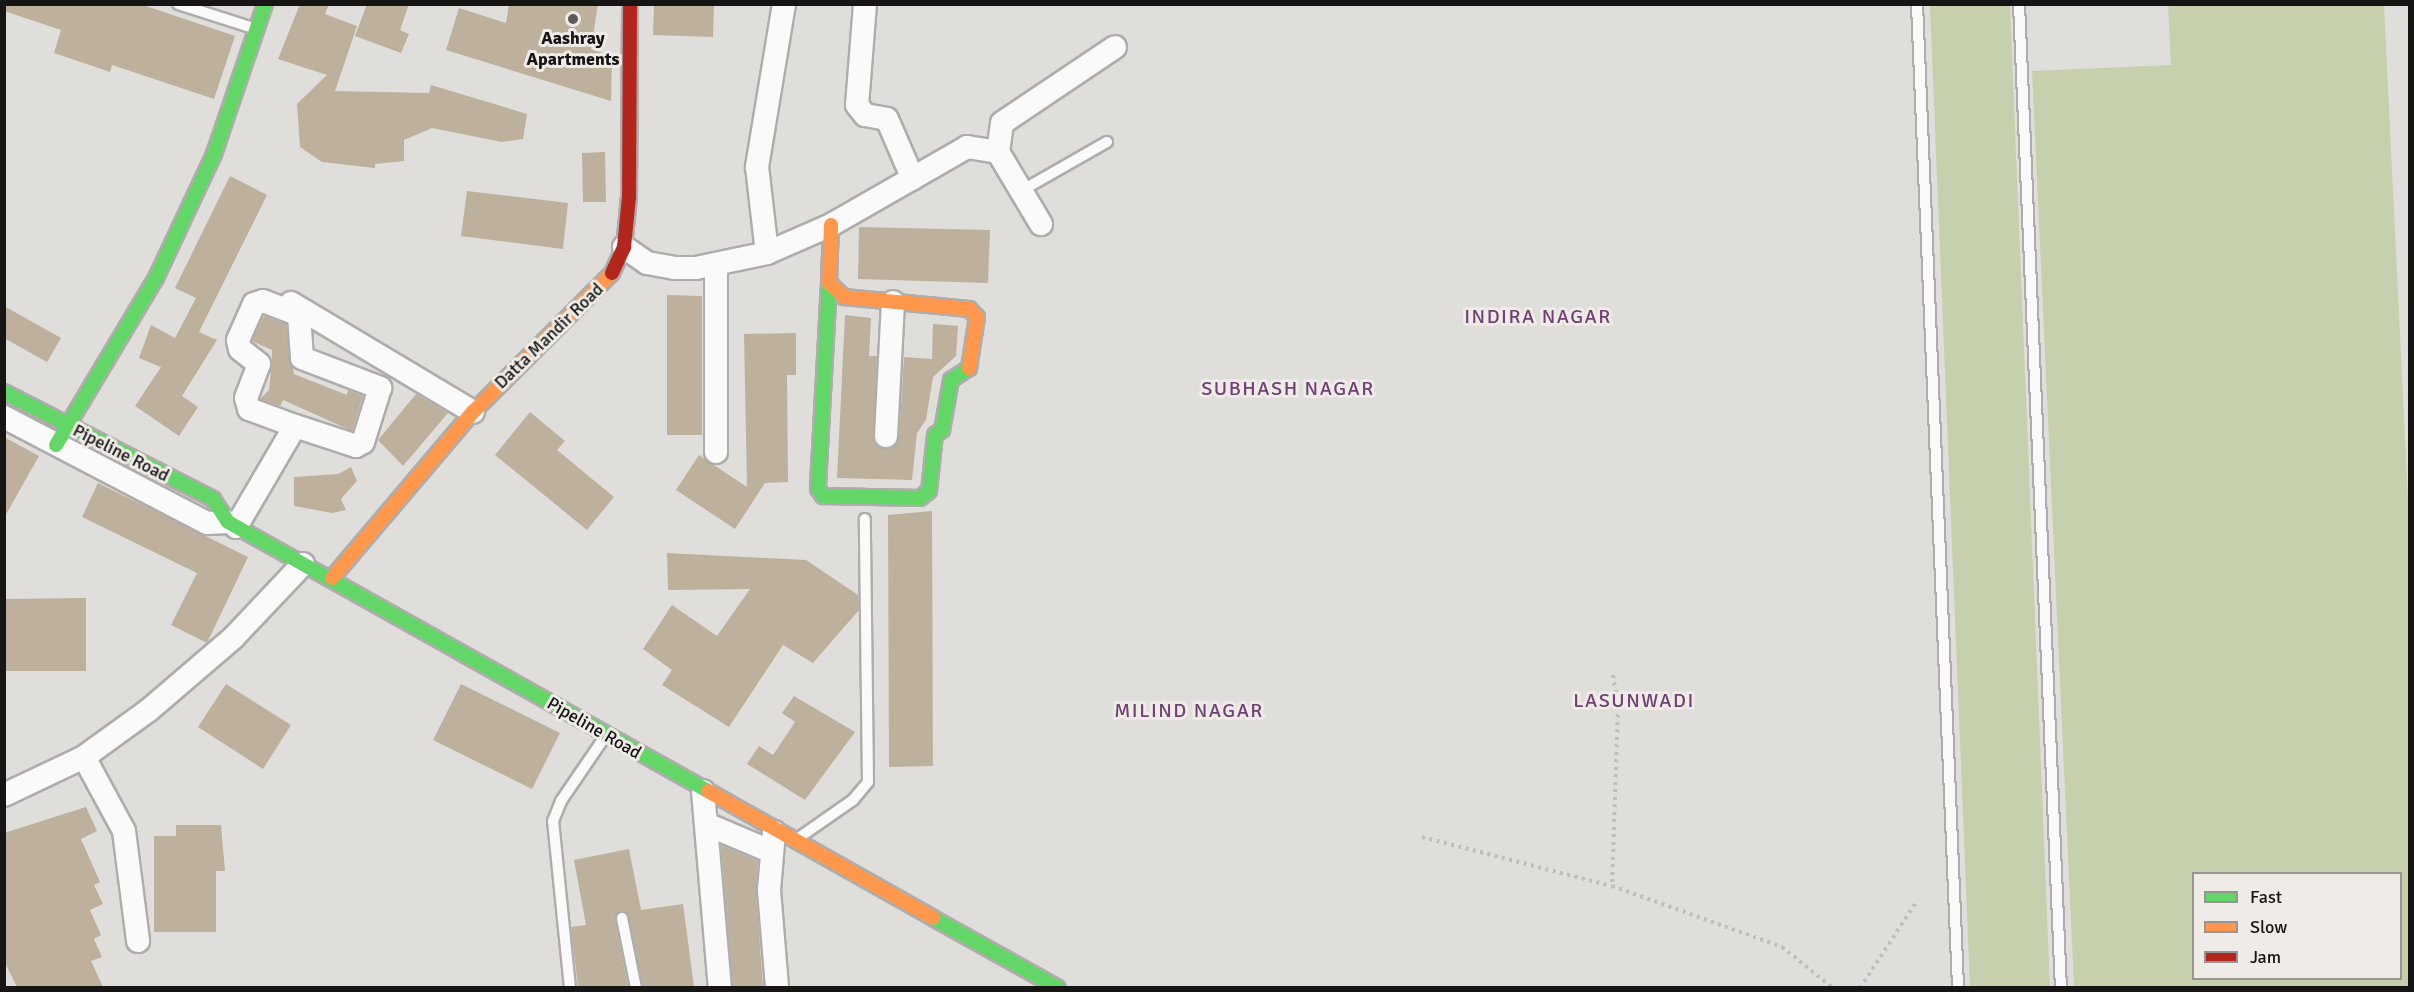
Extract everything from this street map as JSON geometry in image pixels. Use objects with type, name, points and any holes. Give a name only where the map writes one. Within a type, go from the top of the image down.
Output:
[{"type":"street","points":[[61,435],[156,278],[214,154],[265,4]]},
{"type":"street","name":"Datta Mandir Road","points":[[332,578],[473,412],[611,276],[624,247],[630,4]]},
{"type":"street","points":[[767,253],[757,167],[784,4]]},
{"type":"street","points":[[866,4],[857,105],[865,115],[887,118],[913,179]]},
{"type":"street","points":[[1041,224],[999,152],[1002,123],[1115,47]]},
{"type":"street","points":[[624,247],[647,263],[696,268],[767,253],[831,225],[967,147],[999,152]]},
{"type":"street","points":[[829,283],[844,297],[969,309],[977,317],[973,366],[951,380],[942,430],[935,435],[929,491],[921,498],[823,496],[819,489],[831,225]]},
{"type":"street","points":[[716,264],[716,452]]},
{"type":"street","points":[[266,287],[473,412]]},
{"type":"street","points":[[263,301],[299,315],[302,358],[380,388],[363,442],[356,446],[295,426],[249,409],[246,398],[259,364],[240,349],[238,340],[254,304],[263,301]]},
{"type":"street","points":[[886,436],[893,302]]},
{"type":"street","name":"Pipeline Road","points":[[4,392],[61,435],[207,523],[232,525],[332,578],[703,791],[770,839],[960,933],[1058,987]]},
{"type":"street","name":"Pipeline Road","points":[[4,417],[61,435]]},
{"type":"street","points":[[232,525],[295,426]]},
{"type":"street","points":[[4,795],[84,757],[149,710],[233,638],[303,564]]},
{"type":"street","points":[[84,757],[124,831],[138,941]]},
{"type":"street","points":[[703,791],[720,987]]},
{"type":"street","points":[[706,824],[770,839],[777,987]]},
{"type":"lane","points":[[178,4],[256,29]]},
{"type":"lane","points":[[1917,4],[1958,987]]},
{"type":"lane","points":[[2019,4],[2061,987]]},
{"type":"lane","points":[[1021,191],[1107,142]]},
{"type":"lane","points":[[770,839],[853,800],[868,782],[865,519]]},
{"type":"lane","points":[[570,987],[554,821],[561,801],[606,735]]},
{"type":"lane","points":[[622,918],[636,987]]},
{"type":"path","points":[[1612,886],[1618,707],[1613,675]]},
{"type":"path","points":[[1422,837],[1612,886],[1782,947],[1833,987]]},
{"type":"path","points":[[1860,987],[1917,901]]},
{"type":"green space","points":[[1930,5],[2010,5],[2050,987],[1970,987]]},
{"type":"green space","points":[[2168,5],[2384,5],[2409,520],[2409,987],[2074,987],[2032,71],[2171,65]]},
{"type":"building","points":[[4,4],[140,4],[235,36],[214,99],[112,65],[110,72],[54,53],[61,30],[4,11]]},
{"type":"building","points":[[300,4],[329,4],[325,14],[357,26],[335,91],[429,93],[431,85],[527,114],[523,139],[502,142],[432,128],[404,140],[404,161],[375,164],[375,168],[322,162],[300,147],[297,104],[327,75],[278,59]]},
{"type":"building","points":[[367,4],[409,4],[400,30],[409,34],[401,53],[355,36]]},
{"type":"building","points":[[509,4],[598,4],[591,49],[612,56],[611,101],[446,50],[459,8],[506,23]]},
{"type":"building","points":[[654,4],[714,4],[713,37],[653,35]]},
{"type":"building","points":[[605,152],[606,202],[583,202],[582,153]]},
{"type":"building","points":[[230,176],[267,195],[199,332],[217,340],[182,396],[198,407],[179,436],[135,406],[161,367],[139,358],[151,325],[175,338],[196,298],[175,288]]},
{"type":"building","points":[[467,191],[568,203],[563,249],[461,236]]},
{"type":"building","points":[[859,227],[990,230],[988,283],[858,279]]},
{"type":"building","points":[[667,295],[702,296],[702,435],[667,435]]},
{"type":"building","points":[[4,306],[61,338],[47,362],[4,338]]},
{"type":"building","points":[[845,315],[871,318],[869,356],[877,356],[873,436],[885,449],[893,448],[899,437],[904,357],[932,359],[933,324],[958,326],[956,356],[933,377],[926,420],[917,433],[912,480],[837,478]]},
{"type":"building","points":[[264,316],[286,324],[294,374],[347,395],[348,390],[363,396],[352,431],[283,400],[280,406],[260,399],[269,390],[272,350],[252,341]]},
{"type":"building","points":[[796,333],[796,375],[787,375],[788,482],[765,483],[735,529],[676,490],[699,455],[747,487],[744,334]]},
{"type":"building","points":[[416,394],[448,413],[403,466],[378,440]]},
{"type":"building","points":[[530,412],[565,441],[557,450],[614,497],[587,530],[495,455]]},
{"type":"building","points":[[4,437],[39,456],[4,518]]},
{"type":"building","points":[[351,467],[357,481],[341,499],[346,510],[332,513],[294,506],[294,477],[338,474]]},
{"type":"building","points":[[98,483],[248,557],[207,643],[171,625],[197,573],[82,517]]},
{"type":"building","points":[[932,511],[933,766],[889,767],[888,515]]},
{"type":"building","points":[[667,553],[806,560],[858,595],[859,610],[813,663],[783,645],[729,727],[662,685],[672,670],[643,649],[672,605],[717,636],[750,589],[668,590]]},
{"type":"building","points":[[86,598],[86,671],[4,671],[4,599]]},
{"type":"building","points":[[226,684],[291,725],[263,769],[198,727]]},
{"type":"building","points":[[461,684],[560,733],[532,789],[433,740]]},
{"type":"building","points":[[794,696],[855,732],[805,800],[747,764],[759,746],[773,755],[795,722],[782,713]]},
{"type":"building","points":[[86,807],[97,831],[81,839],[100,882],[94,885],[103,904],[90,910],[101,935],[94,939],[102,957],[91,961],[103,987],[17,987],[4,961],[4,833]]},
{"type":"building","points":[[176,825],[221,825],[225,871],[216,871],[216,932],[154,932],[154,836],[176,836]]},
{"type":"building","points":[[721,845],[758,861],[756,891],[763,987],[733,987]]},
{"type":"building","points":[[629,849],[641,910],[683,904],[694,987],[643,987],[629,917],[621,911],[615,919],[628,987],[578,987],[571,927],[586,925],[574,860]]},
{"type":"traffic: fast","points":[[56,445],[156,278],[214,154],[265,4]]},
{"type":"traffic: fast","points":[[829,283],[818,489],[823,496],[920,498],[929,491],[935,435],[942,430],[951,380],[969,368]]},
{"type":"traffic: fast","points":[[4,392],[213,499],[228,522],[708,791]]},
{"type":"traffic: fast","points":[[933,918],[1058,988]]},
{"type":"traffic: slow","points":[[831,225],[829,283],[844,297],[969,309],[977,317],[969,368]]},
{"type":"traffic: slow","points":[[332,578],[473,412],[612,273]]},
{"type":"traffic: slow","points":[[708,791],[933,918]]},
{"type":"traffic: jam","points":[[612,273],[624,247],[629,197],[630,4]]},
{"type":"place","name":"Aashray Apartments","points":[[573,19]]},
{"type":"district","name":"INDIRA NAGAR","points":[[1538,316]]},
{"type":"district","name":"SUBHASH NAGAR","points":[[1288,388]]},
{"type":"district","name":"LASUNWADI","points":[[1634,700]]},
{"type":"district","name":"MILIND NAGAR","points":[[1189,710]]}]
